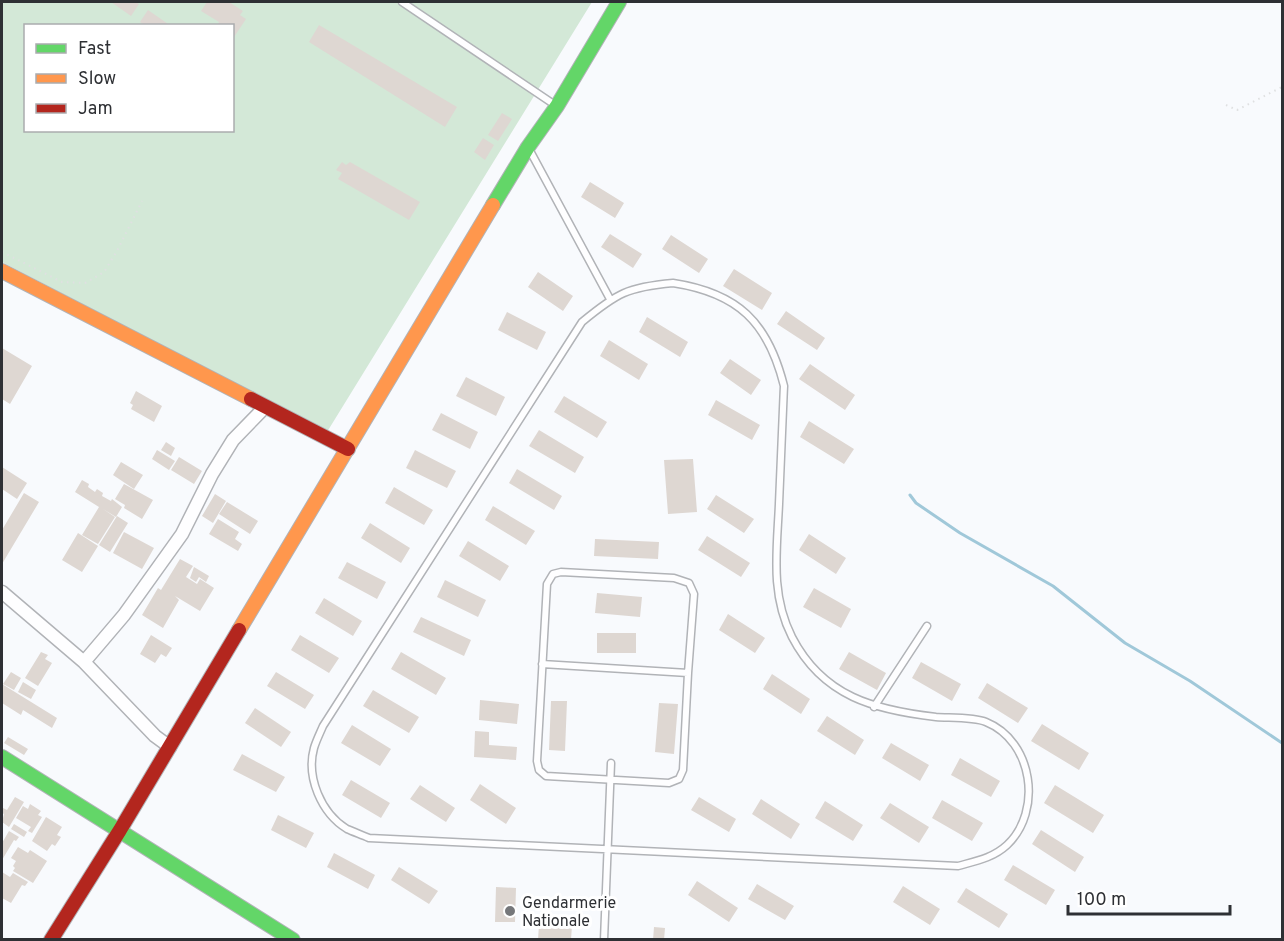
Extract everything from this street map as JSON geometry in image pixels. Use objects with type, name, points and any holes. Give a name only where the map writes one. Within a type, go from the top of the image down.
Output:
[{"type":"street","points":[[51,939],[170,747],[528,147],[557,106],[619,2]]},
{"type":"street","points":[[2,271],[348,449]]},
{"type":"street","points":[[84,662],[124,615],[182,534],[233,440],[265,406]]},
{"type":"street","points":[[2,592],[84,662],[154,735],[170,747]]},
{"type":"street","points":[[2,757],[293,939]]},
{"type":"lane","points":[[402,2],[557,106]]},
{"type":"lane","points":[[528,147],[610,299]]},
{"type":"lane","points":[[674,283],[697,287],[726,298],[748,315],[764,334],[777,359],[784,386],[775,576],[781,609],[793,638],[816,670],[840,690],[874,707],[901,713],[985,722],[1001,731],[1015,746],[1026,768],[1030,794],[1025,818],[1008,844],[990,857],[958,866],[369,838],[347,828],[334,818],[323,805],[316,790],[313,774],[314,750],[323,726],[582,322],[610,299],[645,286],[674,283]]},
{"type":"lane","points":[[561,572],[674,578],[689,583],[694,594],[687,673],[683,770],[679,779],[669,783],[546,776],[539,770],[537,761],[542,664],[548,584],[553,574],[561,572]]},
{"type":"lane","points":[[874,707],[927,626]]},
{"type":"lane","points":[[542,664],[687,673]]},
{"type":"lane","points":[[604,939],[611,763]]},
{"type":"path","points":[[1226,105],[1237,110],[1282,87]]},
{"type":"path","points":[[2,252],[62,282],[85,283],[104,272],[142,201]]},
{"type":"green space","points":[[2,2],[592,2],[327,432],[2,262]]},
{"type":"building","points":[[111,2],[135,2],[139,4],[131,16]]},
{"type":"building","points":[[207,2],[229,2],[243,11],[240,15],[246,19],[234,37],[234,24],[218,24],[219,22],[201,11]]},
{"type":"building","points":[[148,10],[168,24],[143,24],[140,22]]},
{"type":"building","points":[[319,25],[457,107],[445,127],[309,42]]},
{"type":"building","points":[[502,113],[512,119],[498,141],[488,135]]},
{"type":"building","points":[[483,138],[494,145],[485,160],[474,152]]},
{"type":"building","points":[[342,162],[346,165],[350,162],[420,202],[409,220],[338,179],[342,173],[336,170]]},
{"type":"building","points":[[590,182],[624,203],[615,218],[581,197]]},
{"type":"building","points":[[610,234],[642,254],[633,268],[601,247]]},
{"type":"building","points":[[671,235],[708,259],[699,273],[662,249]]},
{"type":"building","points":[[734,269],[772,293],[762,310],[723,286]]},
{"type":"building","points":[[538,272],[573,296],[563,311],[528,287]]},
{"type":"building","points":[[786,311],[825,338],[817,350],[777,324]]},
{"type":"building","points":[[507,312],[546,332],[537,350],[498,330]]},
{"type":"building","points":[[647,317],[688,342],[680,357],[639,332]]},
{"type":"building","points":[[609,340],[648,364],[639,380],[600,356]]},
{"type":"building","points":[[2,348],[32,366],[10,404],[2,399]]},
{"type":"building","points":[[730,359],[761,380],[751,395],[720,373]]},
{"type":"building","points":[[810,364],[855,395],[845,410],[799,379]]},
{"type":"building","points":[[466,377],[505,397],[496,416],[456,396]]},
{"type":"building","points":[[136,391],[162,406],[154,422],[131,409],[133,405],[130,403]]},
{"type":"building","points":[[564,396],[607,422],[597,438],[554,412]]},
{"type":"building","points":[[716,400],[760,425],[752,440],[708,415]]},
{"type":"building","points":[[441,413],[478,432],[470,449],[432,430]]},
{"type":"building","points":[[809,421],[854,449],[844,464],[800,437]]},
{"type":"building","points":[[539,430],[584,457],[575,473],[529,446]]},
{"type":"building","points":[[166,442],[175,448],[171,456],[161,450]]},
{"type":"building","points":[[157,450],[175,461],[169,470],[152,459]]},
{"type":"building","points":[[415,450],[456,471],[447,488],[406,468]]},
{"type":"building","points":[[179,457],[202,471],[194,484],[171,470]]},
{"type":"building","points":[[693,459],[697,512],[668,514],[664,460]]},
{"type":"building","points":[[121,462],[143,475],[134,489],[113,475]]},
{"type":"building","points":[[2,467],[27,483],[17,499],[2,489]]},
{"type":"building","points":[[517,469],[562,496],[554,510],[509,483]]},
{"type":"building","points":[[82,480],[89,484],[88,487],[95,492],[97,489],[103,493],[102,496],[111,501],[112,499],[122,507],[116,517],[103,509],[115,517],[98,544],[82,535],[99,507],[75,492]]},
{"type":"building","points":[[124,484],[153,500],[142,519],[124,508],[125,505],[115,499]]},
{"type":"building","points":[[394,487],[433,510],[424,525],[385,503]]},
{"type":"building","points":[[24,493],[39,502],[2,564],[2,530]]},
{"type":"building","points":[[215,494],[226,501],[213,523],[202,516]]},
{"type":"building","points":[[716,495],[754,519],[744,533],[707,509]]},
{"type":"building","points":[[227,502],[258,521],[250,534],[219,514]]},
{"type":"building","points":[[493,506],[535,531],[526,545],[485,520]]},
{"type":"building","points":[[117,516],[128,523],[110,552],[99,545]]},
{"type":"building","points":[[218,519],[239,532],[235,539],[242,544],[238,551],[209,534]]},
{"type":"building","points":[[370,523],[410,548],[401,563],[361,538]]},
{"type":"building","points":[[124,532],[154,548],[142,569],[113,553]]},
{"type":"building","points":[[78,533],[98,546],[82,572],[62,560]]},
{"type":"building","points":[[809,534],[846,558],[836,574],[799,550]]},
{"type":"building","points":[[707,536],[750,563],[741,577],[698,550]]},
{"type":"building","points":[[595,539],[659,542],[658,559],[594,556]]},
{"type":"building","points":[[468,541],[509,566],[500,581],[459,556]]},
{"type":"building","points":[[180,559],[193,566],[186,577],[197,584],[200,579],[214,588],[200,611],[175,596],[179,600],[163,628],[142,615],[158,588],[161,590]]},
{"type":"building","points":[[347,562],[386,582],[377,599],[338,578]]},
{"type":"building","points":[[194,567],[209,576],[206,582],[199,577],[196,582],[190,578]]},
{"type":"building","points":[[445,580],[486,600],[478,617],[437,597]]},
{"type":"building","points":[[814,588],[851,609],[841,628],[803,607]]},
{"type":"building","points":[[597,593],[642,597],[640,617],[595,613]]},
{"type":"building","points":[[324,598],[362,621],[353,636],[315,613]]},
{"type":"building","points":[[728,614],[765,638],[755,653],[719,630]]},
{"type":"building","points":[[421,617],[471,640],[464,656],[413,632]]},
{"type":"building","points":[[597,633],[636,633],[636,653],[597,653]]},
{"type":"building","points":[[151,635],[172,648],[166,657],[161,654],[155,663],[140,654]]},
{"type":"building","points":[[300,635],[339,658],[329,673],[291,650]]},
{"type":"building","points":[[41,652],[48,655],[45,659],[52,663],[38,686],[25,678]]},
{"type":"building","points":[[401,652],[446,678],[436,695],[391,669]]},
{"type":"building","points":[[849,652],[886,673],[877,690],[839,669]]},
{"type":"building","points":[[921,662],[961,684],[952,701],[912,678]]},
{"type":"building","points":[[11,672],[21,678],[14,690],[3,684]]},
{"type":"building","points":[[276,672],[314,695],[305,709],[267,686]]},
{"type":"building","points":[[772,674],[810,699],[801,714],[763,689]]},
{"type":"building","points":[[23,682],[36,690],[31,699],[18,692]]},
{"type":"building","points":[[987,683],[1028,708],[1018,723],[978,698]]},
{"type":"building","points":[[2,684],[57,718],[52,728],[23,710],[21,715],[2,703]]},
{"type":"building","points":[[373,690],[419,717],[409,733],[363,706]]},
{"type":"building","points":[[480,700],[519,704],[517,724],[479,720]]},
{"type":"building","points":[[551,701],[567,701],[565,751],[549,750]]},
{"type":"building","points":[[659,703],[678,704],[674,754],[655,752]]},
{"type":"building","points":[[255,708],[291,732],[281,747],[245,723]]},
{"type":"building","points":[[827,716],[864,740],[855,755],[817,731]]},
{"type":"building","points":[[1042,724],[1089,753],[1079,770],[1031,741]]},
{"type":"building","points":[[352,725],[391,749],[380,766],[341,743]]},
{"type":"building","points":[[475,731],[489,732],[489,745],[517,747],[516,760],[474,757]]},
{"type":"building","points":[[8,737],[28,749],[24,755],[4,743]]},
{"type":"building","points":[[891,743],[929,765],[920,781],[882,758]]},
{"type":"building","points":[[242,754],[285,777],[276,792],[233,770]]},
{"type":"building","points":[[960,758],[1000,781],[991,797],[951,775]]},
{"type":"building","points":[[351,780],[390,803],[381,818],[342,795]]},
{"type":"building","points":[[480,784],[516,808],[506,824],[470,800]]},
{"type":"building","points":[[420,785],[455,808],[446,822],[410,799]]},
{"type":"building","points":[[1055,785],[1104,815],[1093,833],[1044,803]]},
{"type":"building","points":[[15,797],[24,802],[9,827],[2,822],[4,814],[2,810],[3,808],[7,810]]},
{"type":"building","points":[[699,797],[736,819],[729,832],[691,810]]},
{"type":"building","points":[[761,799],[800,824],[791,839],[752,814]]},
{"type":"building","points":[[942,800],[983,823],[972,841],[932,818]]},
{"type":"building","points":[[825,801],[863,825],[853,841],[815,818]]},
{"type":"building","points":[[890,803],[929,827],[919,843],[880,818]]},
{"type":"building","points":[[30,804],[41,811],[38,815],[42,817],[32,833],[28,831],[31,827],[16,818],[23,806],[28,809]]},
{"type":"building","points":[[278,815],[314,833],[306,848],[271,830]]},
{"type":"building","points":[[46,817],[62,827],[57,835],[61,837],[55,846],[52,844],[47,851],[32,841]]},
{"type":"building","points":[[14,824],[27,832],[24,837],[11,829]]},
{"type":"building","points":[[1041,830],[1084,857],[1075,872],[1032,844]]},
{"type":"building","points":[[9,831],[19,837],[16,841],[14,840],[2,860],[2,843]]},
{"type":"building","points":[[18,847],[28,853],[30,850],[47,861],[33,883],[13,871],[16,861],[11,858]]},
{"type":"building","points":[[334,853],[375,875],[368,889],[327,867]]},
{"type":"building","points":[[1013,865],[1055,890],[1046,905],[1004,880]]},
{"type":"building","points":[[399,867],[438,891],[429,904],[391,880]]},
{"type":"building","points":[[2,872],[10,877],[13,873],[28,882],[25,886],[22,885],[11,903],[2,898]]},
{"type":"building","points":[[697,881],[738,908],[729,922],[688,895]]},
{"type":"building","points":[[757,884],[794,906],[785,920],[748,899]]},
{"type":"building","points":[[903,886],[940,909],[930,925],[893,902]]},
{"type":"building","points":[[496,887],[516,888],[515,922],[495,922]]},
{"type":"building","points":[[966,888],[1008,914],[999,928],[957,902]]},
{"type":"building","points":[[539,924],[572,925],[571,940],[538,940]]},
{"type":"building","points":[[654,927],[665,928],[664,940],[653,940]]},
{"type":"waterway","points":[[910,495],[916,503],[960,533],[1053,586],[1125,643],[1190,681],[1282,743]]},
{"type":"traffic: fast","points":[[493,205],[528,147],[557,106],[619,2]]},
{"type":"traffic: fast","points":[[2,757],[293,940]]},
{"type":"traffic: slow","points":[[239,630],[493,205]]},
{"type":"traffic: slow","points":[[2,271],[251,399]]},
{"type":"traffic: jam","points":[[251,399],[348,449]]},
{"type":"traffic: jam","points":[[51,940],[120,830],[239,630]]},
{"type":"place","name":"Gendarmerie Nationale","points":[[510,911]]}]
